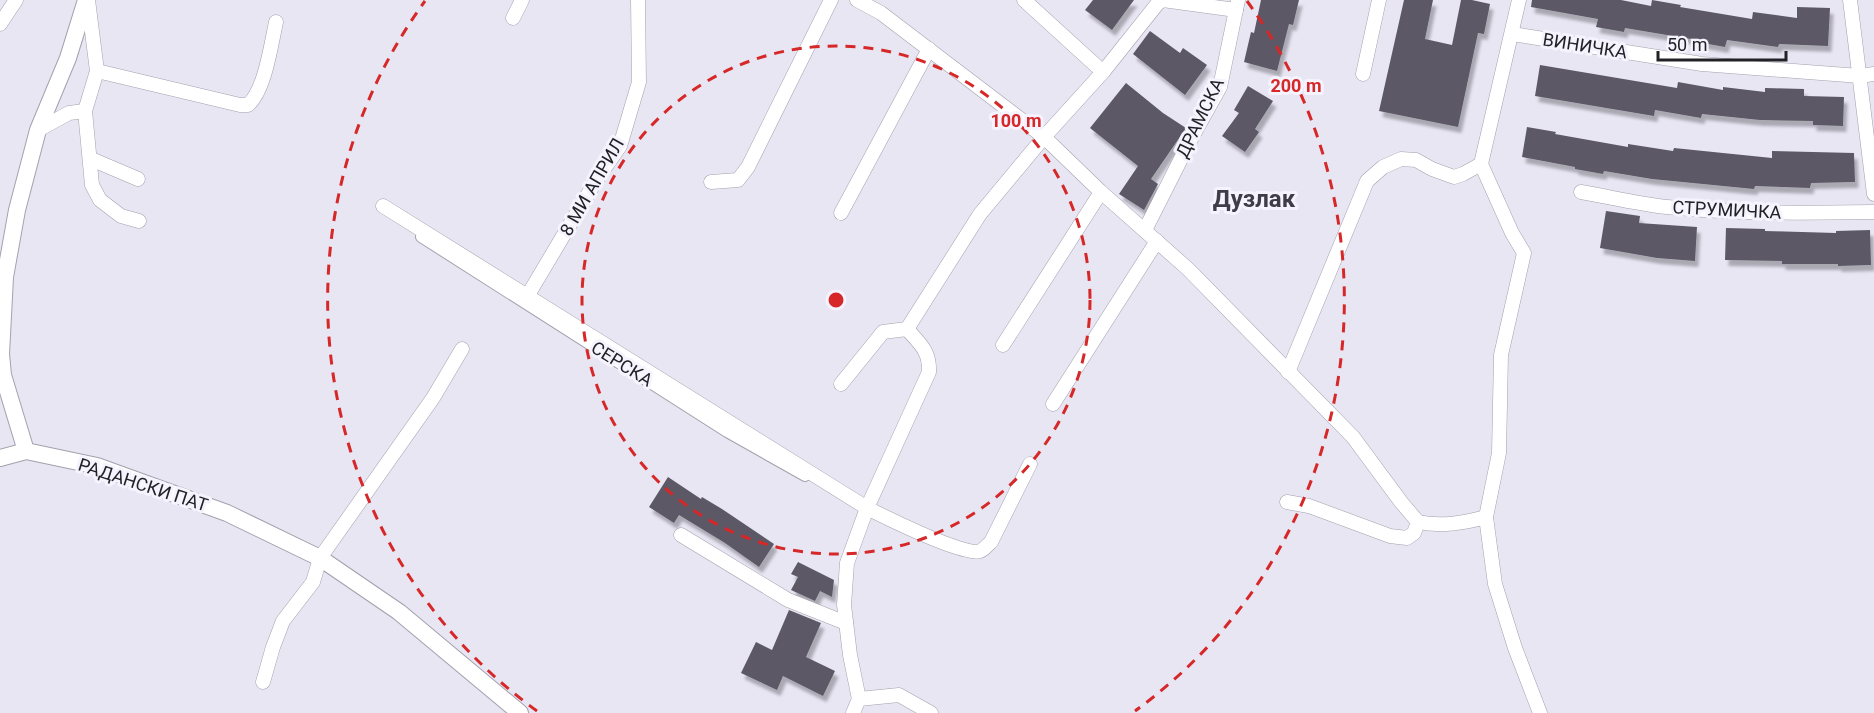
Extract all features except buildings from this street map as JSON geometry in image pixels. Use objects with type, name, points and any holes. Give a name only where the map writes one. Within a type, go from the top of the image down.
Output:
[{"type":"street","points":[[0,24],[16,0]]},
{"type":"street","points":[[87,0],[97,71],[85,111],[92,185],[100,200],[121,216],[139,221]]},
{"type":"street","points":[[0,458],[26,451],[3,375],[1,354],[5,277],[17,210],[38,130],[68,58],[87,0]]},
{"type":"street","points":[[513,18],[522,0]]},
{"type":"street","name":"8 МИ АПРИЛ","points":[[528,295],[597,179],[620,146],[639,82],[638,0]]},
{"type":"street","points":[[711,182],[738,180],[748,167],[831,0]]},
{"type":"street","points":[[856,0],[881,13],[1044,137],[1101,192],[1188,269],[1353,437],[1418,522],[1451,525],[1486,517]]},
{"type":"street","points":[[1024,0],[1104,72]]},
{"type":"street","points":[[841,384],[884,332],[907,328],[980,214],[1044,137],[1104,72],[1158,3],[1163,0],[1237,5]]},
{"type":"street","points":[[1363,74],[1379,0]]},
{"type":"street","points":[[1519,0],[1481,164],[1512,233],[1524,253],[1502,355],[1500,453],[1486,517],[1495,584],[1515,648],[1540,713]]},
{"type":"street","points":[[1850,0],[1867,75],[1874,194]]},
{"type":"street","name":"ДРАМСКА","points":[[1145,230],[1220,87],[1237,5]]},
{"type":"street","points":[[97,71],[248,105],[255,99],[260,88],[276,22]]},
{"type":"street","name":"ВИНИЧКА","points":[[1512,34],[1702,64],[1867,75]]},
{"type":"street","points":[[841,213],[929,49]]},
{"type":"street","points":[[38,130],[69,113],[85,111]]},
{"type":"street","points":[[91,159],[138,179]]},
{"type":"street","points":[[1288,372],[1367,181],[1383,167],[1401,159],[1416,160],[1454,177],[1481,164]]},
{"type":"street","points":[[1003,345],[1101,192]]},
{"type":"street","name":"СТРУМИЧКА","points":[[1581,192],[1664,207],[1706,211],[1779,214],[1874,212]]},
{"type":"street","points":[[387,209],[867,508],[932,538],[968,551],[980,551],[991,542],[1030,464]]},
{"type":"street","name":"СЕРСКА","points":[[387,209],[387,215],[443,252],[726,432],[867,508]]},
{"type":"street","points":[[1053,404],[1157,241]]},
{"type":"street","points":[[853,713],[859,699],[850,655],[844,605],[847,563],[867,508],[929,372],[929,359],[925,349],[907,328]]},
{"type":"street","points":[[264,682],[273,647],[283,621],[313,582],[320,558],[433,399],[462,349]]},
{"type":"street","name":"РАДАНСКИ ПАТ","points":[[26,451],[97,466],[227,513],[320,558],[399,612],[520,713]]},
{"type":"street","points":[[1287,502],[1310,506],[1389,537],[1407,538],[1414,534],[1418,522]]},
{"type":"street","points":[[681,535],[788,600],[846,623]]},
{"type":"street","points":[[859,699],[899,695],[931,713]]},
{"type":"district","name":"Дузлак","points":[[1254,199]]}]
